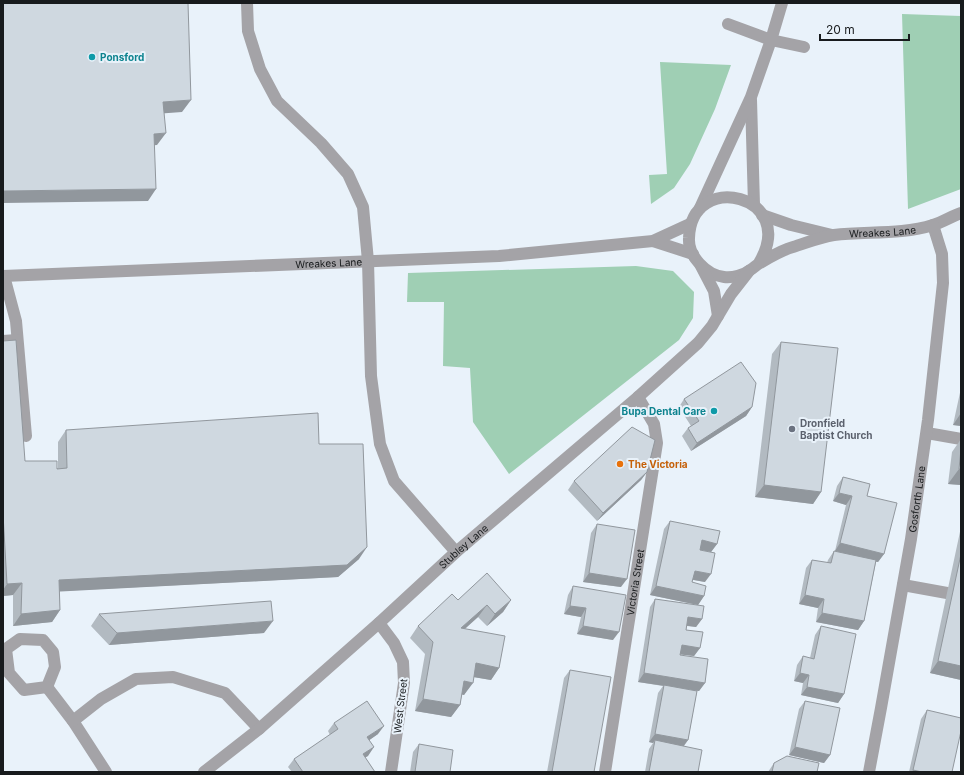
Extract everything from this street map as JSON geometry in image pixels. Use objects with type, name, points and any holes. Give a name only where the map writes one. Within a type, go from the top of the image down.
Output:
[{"type":"street","points":[[247,3],[248,31],[260,69],[277,101],[321,143],[348,174],[363,207],[368,261],[371,376],[380,444],[394,481],[456,552]]},
{"type":"street","points":[[699,210],[751,97],[772,40],[782,3]]},
{"type":"street","points":[[728,24],[772,40],[804,47]]},
{"type":"street","points":[[751,97],[754,205]]},
{"type":"street","name":"Wreakes Lane","points":[[759,263],[766,252],[769,239],[768,226],[754,205],[743,199],[731,197],[720,198],[709,202],[699,210],[690,224],[688,240],[692,254],[700,265],[711,273],[724,277],[737,276],[749,271],[759,263],[790,248],[833,236],[892,232],[933,225],[961,213]]},
{"type":"street","name":"Wreakes Lane","points":[[762,215],[791,225],[833,236]]},
{"type":"street","name":"Wreakes Lane","points":[[4,276],[499,256],[653,241],[690,224]]},
{"type":"street","name":"Gosforth Lane","points":[[869,772],[911,539],[927,433],[943,283],[942,254],[933,225]]},
{"type":"street","name":"Wreakes Lane","points":[[653,241],[692,254]]},
{"type":"street","points":[[700,265],[714,291],[718,316]]},
{"type":"street","name":"Stubley Lane","points":[[204,772],[259,729],[379,623],[456,552],[638,397],[698,343],[712,326],[731,294],[749,271]]},
{"type":"street","points":[[4,276],[16,322],[26,436]]},
{"type":"street","points":[[3,341],[17,340]]},
{"type":"street","name":"Victoria Street","points":[[605,772],[657,443],[654,424],[638,397]]},
{"type":"street","points":[[927,433],[961,439]]},
{"type":"street","points":[[903,585],[947,593]]},
{"type":"street","name":"West Street","points":[[379,623],[394,643],[403,662],[404,682],[391,772]]},
{"type":"street","points":[[20,639],[43,640],[53,652],[55,667],[47,687],[24,690],[9,673],[6,648],[20,639]]},
{"type":"street","points":[[73,721],[102,699],[136,679],[173,677],[224,693],[259,729]]},
{"type":"street","points":[[47,687],[73,721],[105,772]]},
{"type":"green space","points":[[902,14],[961,16],[961,189],[908,209]]},
{"type":"green space","points":[[660,62],[731,65],[715,109],[690,164],[674,188],[651,204],[649,175],[667,174]]},
{"type":"green space","points":[[636,266],[673,271],[694,292],[693,318],[679,340],[509,474],[473,422],[470,368],[443,366],[444,302],[407,302],[408,273]]},
{"type":"building","name":"Ponsford","points":[[3,3],[188,3],[191,100],[163,102],[166,133],[154,134],[156,189],[3,191]]},
{"type":"building","points":[[16,340],[25,461],[57,461],[57,469],[67,468],[66,430],[318,413],[319,444],[363,444],[367,547],[347,565],[59,580],[60,610],[21,614],[22,583],[7,584],[3,514],[3,341]]},
{"type":"building","name":"Dronfield Baptist Church","points":[[781,342],[838,348],[821,492],[764,485]]},
{"type":"building","name":"Bupa Dental Care","points":[[741,362],[756,383],[752,407],[697,443],[688,428],[699,421],[684,399]]},
{"type":"building","name":"The Victoria","points":[[632,427],[655,440],[647,472],[603,513],[574,481]]},
{"type":"building","points":[[961,449],[961,469],[959,469]]},
{"type":"building","points":[[843,477],[870,484],[867,496],[897,503],[884,554],[840,543],[852,496],[839,493]]},
{"type":"building","points":[[670,521],[720,531],[717,544],[702,540],[700,550],[715,553],[711,574],[695,571],[692,582],[706,586],[704,596],[656,586]]},
{"type":"building","points":[[597,524],[635,530],[627,579],[589,573]]},
{"type":"building","points":[[834,551],[876,560],[864,621],[822,613],[824,599],[805,595],[812,560],[831,563]]},
{"type":"building","points":[[961,554],[961,666],[938,661]]},
{"type":"building","points":[[487,573],[511,600],[495,614],[487,605],[461,628],[505,636],[499,668],[476,663],[473,683],[464,681],[460,705],[423,699],[433,642],[418,626],[452,594],[458,600]]},
{"type":"building","points":[[573,586],[626,595],[619,632],[583,626],[586,608],[570,606]]},
{"type":"building","points":[[655,599],[704,606],[702,619],[688,617],[686,630],[703,632],[700,648],[682,645],[680,655],[708,659],[705,683],[644,673]]},
{"type":"building","points":[[271,601],[273,621],[117,633],[99,614]]},
{"type":"building","points":[[821,626],[856,634],[844,694],[807,687],[809,675],[800,673],[803,656],[814,659]]},
{"type":"building","points":[[570,670],[611,677],[594,772],[552,772]]},
{"type":"building","points":[[664,685],[697,691],[688,740],[655,734]]},
{"type":"building","points":[[367,701],[384,726],[367,737],[374,747],[363,754],[375,772],[303,772],[294,759],[338,729],[334,723]]},
{"type":"building","points":[[805,701],[840,708],[830,755],[795,747]]},
{"type":"building","points":[[927,710],[961,718],[961,731],[952,772],[922,772],[913,770]]},
{"type":"building","points":[[655,740],[702,750],[698,772],[649,772]]},
{"type":"building","points":[[419,744],[453,750],[450,772],[415,772]]},
{"type":"building","points":[[787,756],[819,763],[817,772],[772,772],[774,763]]},
{"type":"place","name":"Ponsford","points":[[92,57]]},
{"type":"place","name":"Bupa Dental Care","points":[[714,411]]},
{"type":"place","name":"Dronfield Baptist Church","points":[[792,429]]},
{"type":"place","name":"The Victoria","points":[[620,464]]}]
